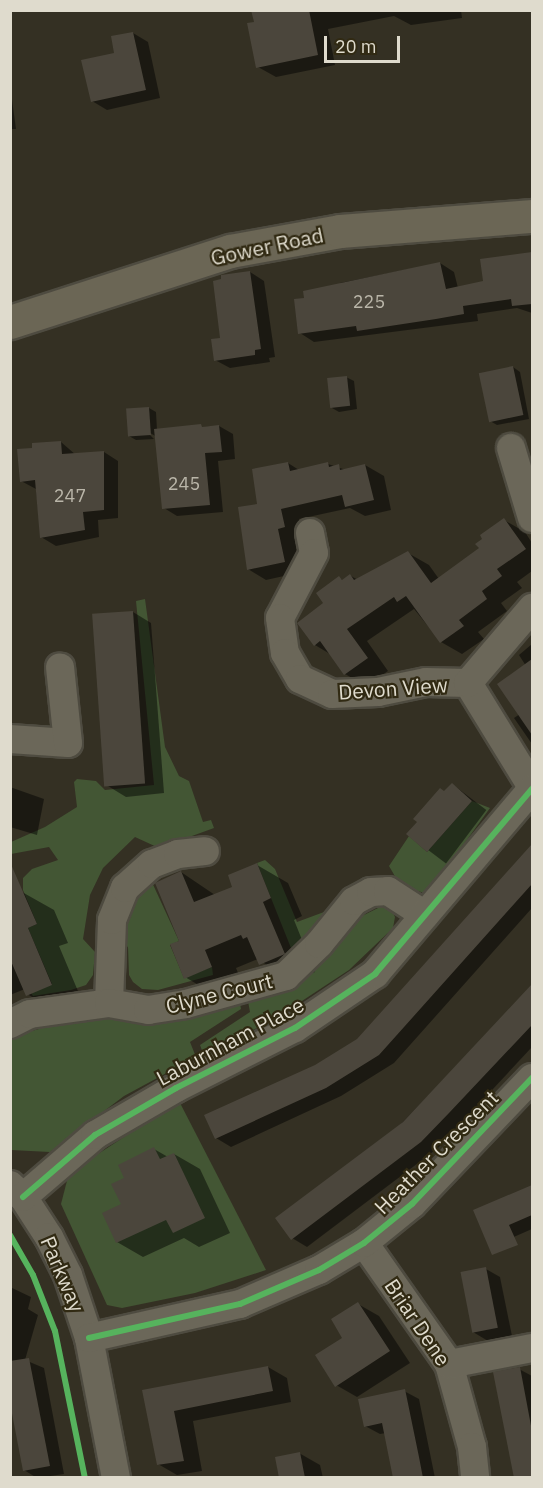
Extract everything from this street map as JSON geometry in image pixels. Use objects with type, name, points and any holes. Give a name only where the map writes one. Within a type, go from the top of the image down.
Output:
[{"type":"main road","name":"Gower Road","points":[[10,322],[230,251],[340,231],[532,216]]},
{"type":"street","points":[[511,448],[532,518]]},
{"type":"street","name":"Devon View","points":[[310,533],[314,553],[280,618],[285,653],[300,679],[332,694],[378,692],[426,682],[468,683]]},
{"type":"street","name":"Devon View","points":[[468,683],[532,608]]},
{"type":"street","points":[[10,739],[68,743],[60,667]]},
{"type":"street","name":"Devon View","points":[[468,683],[532,788]]},
{"type":"street","name":"Laburnham Place","points":[[17,1191],[95,1135],[176,1088],[295,1028],[375,974],[532,788]]},
{"type":"street","points":[[109,1003],[112,920],[125,888],[152,864],[178,854],[205,851]]},
{"type":"street","name":"Clyne Court","points":[[10,1024],[30,1014],[109,1003],[148,1010],[286,976],[319,944],[354,901],[371,892],[388,891],[425,915]]},
{"type":"street","name":"Heather Crescent","points":[[89,1338],[240,1304],[319,1270],[364,1243],[412,1204],[532,1078]]},
{"type":"street","name":"Parkway","points":[[17,1191],[68,1275],[89,1338],[116,1478]]},
{"type":"street","name":"Briar Dene","points":[[364,1243],[449,1364],[472,1447],[475,1478]]},
{"type":"street","points":[[449,1364],[532,1348]]},
{"type":"green space","points":[[145,599],[165,747],[179,776],[189,781],[203,822],[211,820],[214,828],[159,848],[135,837],[103,868],[90,895],[83,939],[95,952],[93,975],[86,985],[71,990],[33,996],[31,993],[52,984],[28,928],[37,924],[23,890],[23,878],[32,869],[58,860],[49,847],[11,854],[11,842],[45,827],[77,807],[74,782],[77,779],[96,781],[105,790],[154,785],[136,601]]},
{"type":"green space","points":[[472,801],[490,808],[435,884],[424,893],[400,885],[389,866],[409,836],[427,852]]},
{"type":"green space","points":[[265,860],[275,869],[297,922],[324,912],[325,917],[301,944],[291,948],[257,863]]},
{"type":"green space","points":[[150,878],[179,941],[170,945],[184,978],[212,967],[213,975],[158,990],[142,989],[133,982],[129,975],[128,947],[122,942],[127,916]]},
{"type":"green space","points":[[384,905],[391,908],[395,917],[393,928],[349,970],[270,1022],[203,1053],[200,1045],[250,1012],[248,1001],[334,942],[360,917]]},
{"type":"green space","points":[[240,1003],[241,1009],[190,1042],[196,1057],[124,1096],[50,1152],[11,1150],[11,1037],[70,1020],[146,1018]]},
{"type":"green space","points":[[179,1101],[266,1270],[195,1293],[122,1308],[107,1305],[61,1204],[69,1173]]},
{"type":"building","points":[[251,10],[309,10],[318,55],[256,68],[247,23],[254,22]]},
{"type":"building","points":[[133,32],[146,90],[91,102],[81,60],[114,53],[111,36]]},
{"type":"building","points":[[532,252],[532,304],[512,306],[511,299],[463,306],[464,314],[436,319],[357,331],[356,326],[298,334],[294,299],[304,298],[303,291],[440,262],[446,289],[483,281],[480,259]]},
{"type":"building","points":[[250,271],[261,349],[255,350],[255,355],[214,361],[211,339],[220,338],[213,281],[221,279],[221,275]]},
{"type":"building","points":[[513,366],[523,415],[489,422],[479,373]]},
{"type":"building","points":[[347,376],[350,406],[330,408],[327,378]]},
{"type":"building","points":[[149,407],[151,435],[128,437],[126,409]]},
{"type":"building","points":[[201,424],[202,427],[219,425],[222,452],[205,453],[210,505],[162,509],[154,429]]},
{"type":"building","points":[[61,441],[62,454],[104,451],[104,510],[83,512],[85,530],[40,538],[35,480],[20,482],[17,449],[32,448],[32,443]]},
{"type":"building","points":[[288,462],[290,471],[328,462],[329,467],[339,464],[340,470],[365,464],[374,500],[345,507],[342,495],[281,509],[285,527],[278,529],[285,562],[247,570],[238,507],[257,504],[252,469]]},
{"type":"building","points":[[504,518],[526,549],[497,569],[502,576],[482,591],[487,599],[459,620],[464,626],[440,643],[406,596],[397,602],[394,597],[347,629],[368,658],[344,675],[320,641],[314,646],[297,623],[323,603],[316,593],[339,576],[342,580],[350,574],[354,580],[408,551],[431,583],[479,548],[475,544],[482,539],[480,535]]},
{"type":"building","points":[[133,611],[145,784],[104,786],[92,614]]},
{"type":"building","points":[[532,659],[532,735],[497,684]]},
{"type":"building","points":[[452,783],[472,801],[427,852],[406,834],[417,822],[413,819],[440,788],[444,791]]},
{"type":"building","points":[[532,844],[532,884],[379,1055],[326,1088],[215,1139],[204,1115],[315,1065],[357,1039]]},
{"type":"building","points":[[10,862],[37,924],[28,928],[52,985],[26,996],[10,959]]},
{"type":"building","points":[[257,863],[271,898],[263,902],[285,954],[259,965],[247,937],[243,939],[241,935],[205,950],[212,967],[184,979],[170,944],[179,941],[155,883],[181,871],[194,902],[232,887],[228,875]]},
{"type":"building","points":[[532,984],[532,1025],[421,1142],[291,1240],[275,1218],[403,1122]]},
{"type":"building","points":[[154,1147],[160,1159],[174,1153],[205,1218],[173,1233],[166,1220],[116,1243],[102,1213],[121,1204],[111,1184],[124,1178],[118,1165]]},
{"type":"building","points":[[532,1185],[532,1215],[509,1225],[518,1245],[492,1255],[473,1210]]},
{"type":"building","points":[[486,1267],[498,1328],[472,1333],[460,1272]]},
{"type":"building","points":[[358,1302],[390,1351],[335,1387],[315,1355],[342,1338],[331,1319]]},
{"type":"building","points":[[29,1358],[50,1466],[23,1471],[10,1403],[10,1361]]},
{"type":"building","points":[[268,1366],[273,1391],[174,1411],[184,1461],[157,1465],[142,1390]]},
{"type":"building","points":[[520,1367],[532,1431],[532,1478],[514,1478],[493,1372]]},
{"type":"building","points":[[405,1389],[423,1478],[393,1478],[382,1423],[364,1427],[358,1399]]},
{"type":"building","points":[[300,1452],[305,1478],[279,1478],[275,1457]]},
{"type":"cycle path","points":[[23,1197],[95,1135],[176,1088],[295,1028],[375,974],[532,789]]},
{"type":"cycle path","points":[[89,1338],[240,1304],[319,1270],[364,1243],[412,1204],[532,1078]]},
{"type":"cycle path","points":[[10,1235],[33,1275],[55,1331],[85,1478]]}]
